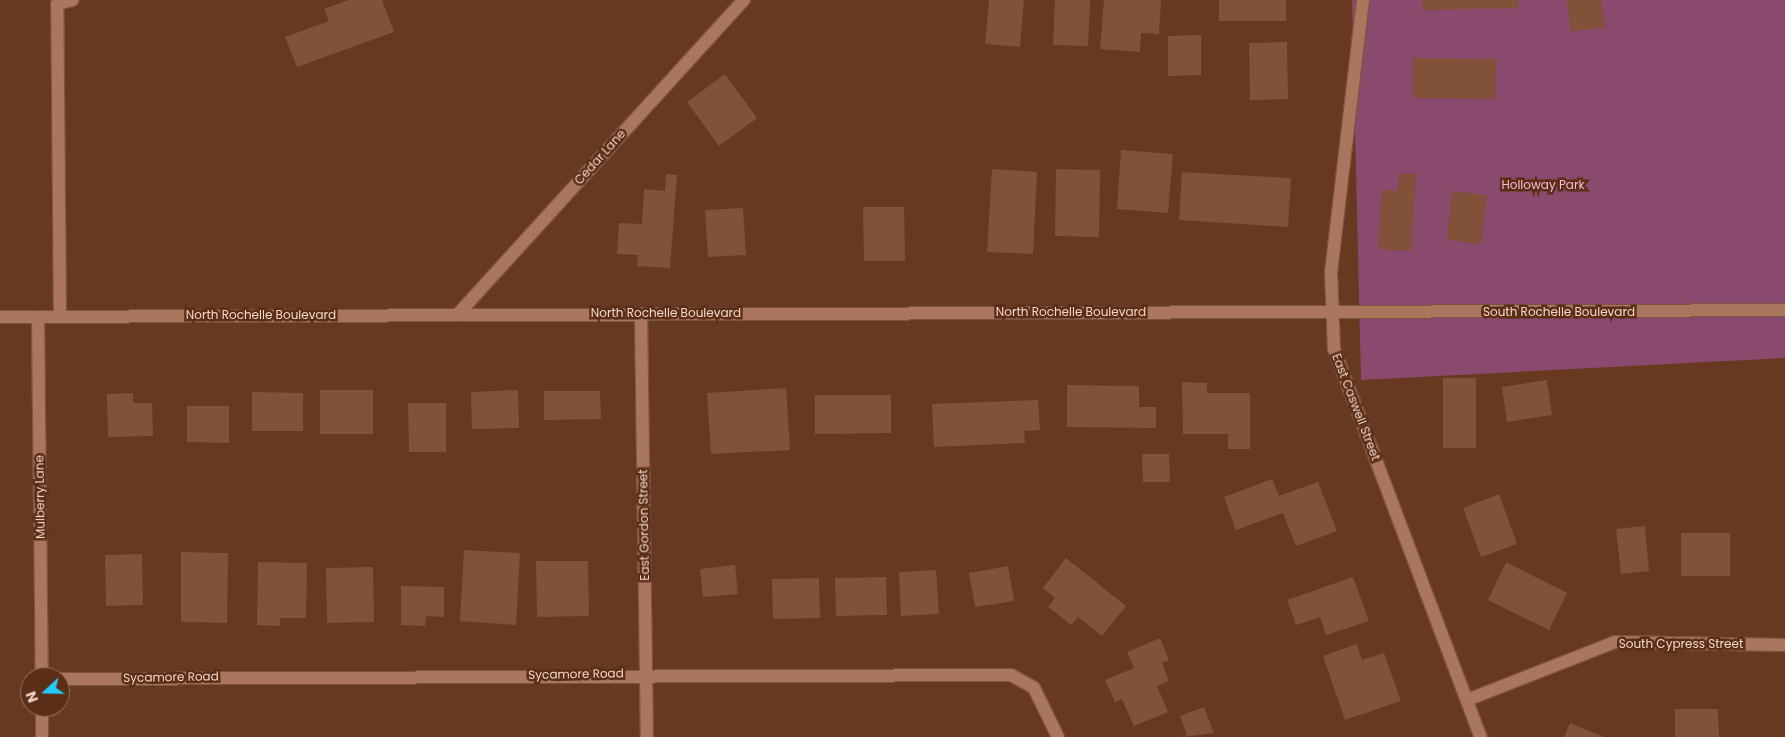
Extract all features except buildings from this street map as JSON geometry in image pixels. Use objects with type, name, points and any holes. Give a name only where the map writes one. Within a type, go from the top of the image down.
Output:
[{"type":"street","points":[[60,317],[57,4],[72,0]]},
{"type":"street","name":"Cedar Lane","points":[[458,314],[744,0]]},
{"type":"street","name":"East Caswell Street","points":[[1363,0],[1331,271],[1334,349],[1481,737]]},
{"type":"street","name":"North Rochelle Boulevard","points":[[0,317],[1333,310]]},
{"type":"street","name":"South Rochelle Boulevard","points":[[1333,310],[1785,310]]},
{"type":"street","name":"East Gordon Street","points":[[641,314],[647,737]]},
{"type":"street","name":"Mulberry Lane","points":[[38,317],[42,667]]},
{"type":"street","name":"South Cypress Street","points":[[1467,700],[1615,642],[1785,645]]},
{"type":"street","name":"Sycamore Road","points":[[70,678],[646,673],[1011,675],[1034,688],[1058,737]]},
{"type":"street","points":[[42,717],[42,737]]},
{"type":"green space","name":"Holloway Park","points":[[1352,0],[1785,0],[1785,358],[1361,380]]}]
